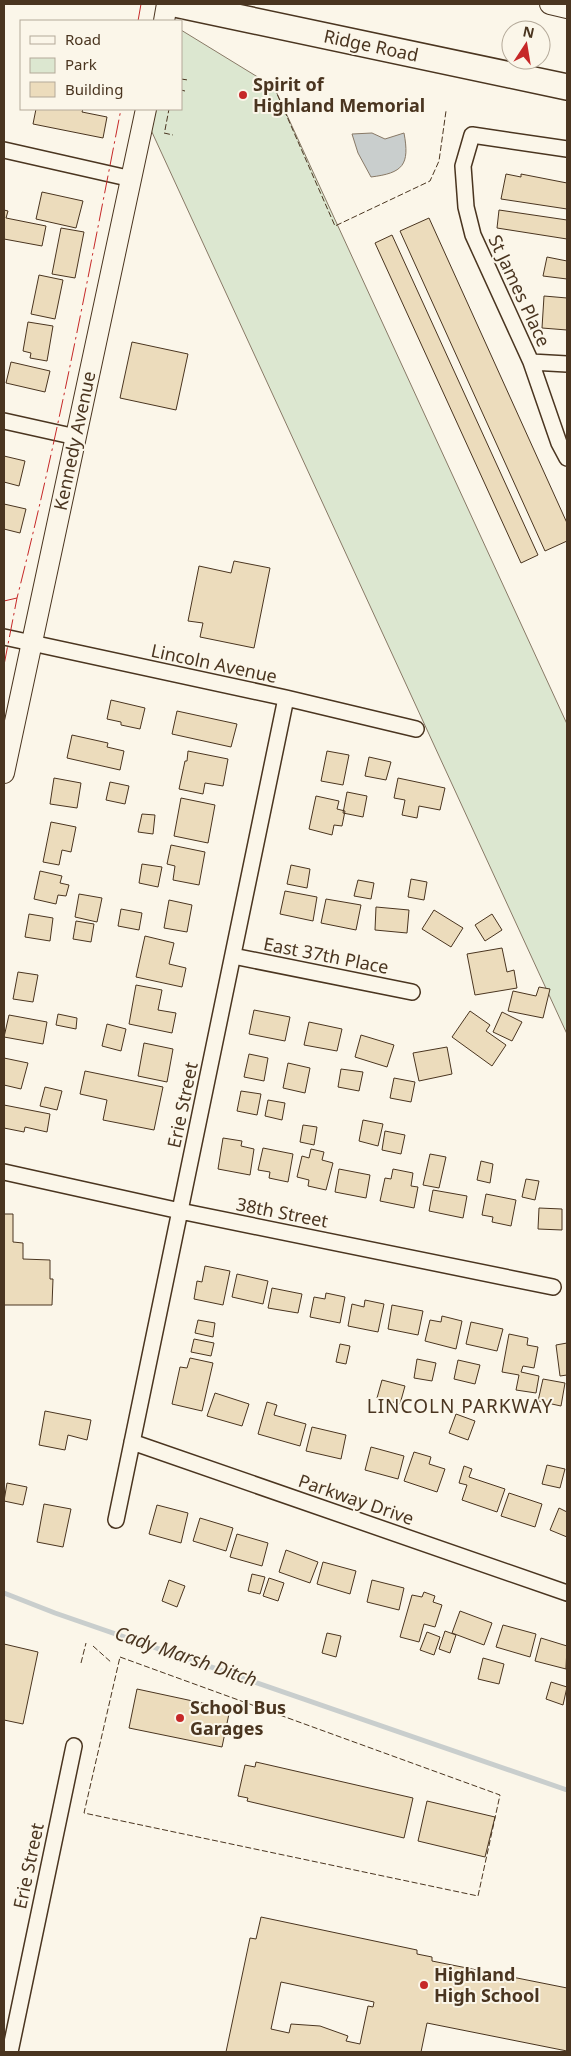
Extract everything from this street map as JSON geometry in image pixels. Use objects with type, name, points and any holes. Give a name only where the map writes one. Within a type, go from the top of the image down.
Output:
[{"type":"main road","name":"Ridge Road","points":[[175,4],[567,87]]},
{"type":"street","points":[[164,20],[167,4]]},
{"type":"street","points":[[550,4],[567,8]]},
{"type":"street","name":"Kennedy Avenue","points":[[4,773],[146,110]]},
{"type":"street","name":"St James Place","points":[[567,149],[472,135],[463,166],[466,207],[473,235],[531,362],[559,443],[567,458]]},
{"type":"street","points":[[4,150],[132,179]]},
{"type":"street","points":[[531,362],[567,364]]},
{"type":"street","points":[[4,421],[76,436]]},
{"type":"street","name":"Lincoln Avenue","points":[[4,638],[286,698],[416,730]]},
{"type":"street","name":"Erie Street","points":[[116,1520],[286,698]]},
{"type":"street","name":"East 37th Place","points":[[233,956],[412,992]]},
{"type":"street","name":"38th Street","points":[[4,1172],[180,1211],[553,1287]]},
{"type":"street","name":"Parkway Drive","points":[[132,1442],[567,1593]]},
{"type":"street","name":"Erie Street","points":[[10,2052],[74,1746]]},
{"type":"green space","points":[[182,31],[274,87],[567,724],[567,1034],[145,117],[146,110],[182,110]]},
{"type":"shaded area","points":[[372,133],[385,139],[404,133],[406,144],[405,160],[397,170],[371,177],[358,153],[352,134]]},
{"type":"building","points":[[36,110],[83,110],[82,112],[107,117],[103,138],[33,124]]},
{"type":"building","points":[[506,174],[521,177],[521,174],[567,183],[567,209],[501,199]]},
{"type":"building","points":[[42,192],[83,201],[76,228],[36,219]]},
{"type":"building","points":[[4,210],[8,211],[6,218],[46,226],[42,246],[4,239]]},
{"type":"building","points":[[499,210],[567,220],[567,239],[497,228]]},
{"type":"building","points":[[429,218],[567,523],[567,541],[545,551],[400,231]]},
{"type":"building","points":[[61,228],[84,232],[75,278],[52,274]]},
{"type":"building","points":[[392,235],[538,555],[521,563],[375,243]]},
{"type":"building","points":[[547,257],[567,261],[567,279],[543,276]]},
{"type":"building","points":[[39,275],[63,280],[55,319],[31,314]]},
{"type":"building","points":[[544,296],[567,298],[567,330],[542,328]]},
{"type":"building","points":[[28,322],[53,326],[47,361],[30,358],[31,353],[23,351]]},
{"type":"building","points":[[132,342],[188,354],[176,410],[120,398]]},
{"type":"building","points":[[11,362],[50,371],[45,392],[6,383]]},
{"type":"building","points":[[4,456],[25,461],[19,486],[4,482]]},
{"type":"building","points":[[4,504],[26,509],[20,533],[4,529]]},
{"type":"building","points":[[234,561],[270,568],[254,648],[200,637],[203,623],[188,621],[199,566],[231,573]]},
{"type":"building","points":[[111,700],[145,708],[140,729],[121,725],[121,722],[107,719]]},
{"type":"building","points":[[177,711],[237,724],[231,747],[172,734]]},
{"type":"building","points":[[72,735],[108,743],[107,747],[124,751],[120,770],[67,758]]},
{"type":"building","points":[[188,751],[228,759],[223,786],[205,783],[203,794],[179,789]]},
{"type":"building","points":[[327,751],[349,755],[343,785],[321,781]]},
{"type":"building","points":[[369,757],[391,762],[386,780],[365,776]]},
{"type":"building","points":[[54,778],[81,783],[77,808],[50,804]]},
{"type":"building","points":[[398,778],[445,788],[440,810],[419,806],[417,818],[402,815],[405,800],[394,798]]},
{"type":"building","points":[[110,782],[129,786],[125,804],[106,800]]},
{"type":"building","points":[[347,792],[367,796],[363,817],[343,813]]},
{"type":"building","points":[[316,796],[339,801],[337,809],[345,811],[342,826],[334,825],[332,835],[309,829]]},
{"type":"building","points":[[181,798],[215,805],[208,843],[174,836]]},
{"type":"building","points":[[142,814],[155,815],[153,834],[138,832]]},
{"type":"building","points":[[51,822],[76,827],[71,852],[62,850],[59,865],[43,862]]},
{"type":"building","points":[[171,845],[205,852],[199,885],[173,880],[175,866],[167,864]]},
{"type":"building","points":[[142,864],[162,867],[158,887],[139,883]]},
{"type":"building","points":[[291,865],[310,869],[307,888],[287,884]]},
{"type":"building","points":[[40,871],[62,876],[60,883],[69,885],[66,896],[58,895],[56,904],[34,899]]},
{"type":"building","points":[[411,879],[427,882],[424,900],[408,897]]},
{"type":"building","points":[[358,880],[374,883],[371,899],[354,896]]},
{"type":"building","points":[[285,891],[317,897],[313,921],[280,914]]},
{"type":"building","points":[[79,894],[102,898],[97,922],[75,917]]},
{"type":"building","points":[[326,899],[361,905],[356,930],[321,923]]},
{"type":"building","points":[[169,900],[192,905],[187,932],[164,928]]},
{"type":"building","points":[[376,907],[409,910],[407,933],[375,930]]},
{"type":"building","points":[[121,909],[142,913],[139,930],[118,926]]},
{"type":"building","points":[[434,910],[463,928],[451,947],[422,929]]},
{"type":"building","points":[[29,914],[53,918],[50,941],[25,937]]},
{"type":"building","points":[[492,914],[502,930],[485,941],[475,925]]},
{"type":"building","points":[[76,921],[94,924],[91,942],[73,939]]},
{"type":"building","points":[[145,936],[174,943],[169,964],[186,968],[182,987],[136,977]]},
{"type":"building","points":[[502,948],[507,972],[514,970],[517,988],[475,995],[467,954]]},
{"type":"building","points":[[18,972],[38,975],[33,1002],[13,999]]},
{"type":"building","points":[[136,985],[162,990],[158,1010],[176,1013],[172,1033],[129,1024]]},
{"type":"building","points":[[539,987],[550,989],[543,1018],[508,1011],[513,991],[536,996]]},
{"type":"building","points":[[254,1010],[290,1017],[285,1041],[249,1034]]},
{"type":"building","points":[[470,1011],[490,1025],[486,1031],[506,1045],[492,1066],[452,1037]]},
{"type":"building","points":[[502,1012],[522,1022],[512,1041],[493,1032]]},
{"type":"building","points":[[58,1014],[77,1018],[76,1029],[56,1025]]},
{"type":"building","points":[[9,1015],[47,1022],[43,1044],[4,1037]]},
{"type":"building","points":[[309,1022],[342,1029],[337,1051],[304,1045]]},
{"type":"building","points":[[107,1024],[126,1029],[121,1051],[102,1046]]},
{"type":"building","points":[[361,1035],[394,1045],[387,1067],[355,1057]]},
{"type":"building","points":[[144,1043],[173,1049],[167,1082],[138,1076]]},
{"type":"building","points":[[447,1047],[452,1074],[419,1081],[413,1053]]},
{"type":"building","points":[[249,1054],[268,1058],[264,1081],[244,1077]]},
{"type":"building","points":[[4,1058],[28,1063],[21,1089],[4,1085]]},
{"type":"building","points":[[288,1063],[310,1068],[305,1093],[283,1088]]},
{"type":"building","points":[[341,1069],[363,1072],[359,1091],[338,1087]]},
{"type":"building","points":[[85,1071],[163,1087],[154,1130],[103,1120],[107,1100],[80,1094]]},
{"type":"building","points":[[394,1078],[415,1082],[411,1102],[390,1098]]},
{"type":"building","points":[[45,1087],[62,1091],[57,1110],[40,1106]]},
{"type":"building","points":[[241,1091],[261,1094],[257,1115],[237,1111]]},
{"type":"building","points":[[268,1100],[285,1103],[282,1120],[265,1116]]},
{"type":"building","points":[[4,1105],[50,1114],[47,1132],[25,1127],[24,1132],[4,1128]]},
{"type":"building","points":[[363,1120],[383,1124],[378,1146],[359,1141]]},
{"type":"building","points":[[303,1125],[317,1127],[314,1145],[300,1142]]},
{"type":"building","points":[[385,1131],[405,1135],[401,1154],[382,1150]]},
{"type":"building","points":[[223,1138],[242,1141],[241,1146],[254,1149],[250,1175],[218,1169]]},
{"type":"building","points":[[263,1148],[293,1154],[288,1182],[269,1178],[270,1172],[258,1170]]},
{"type":"building","points":[[311,1149],[324,1152],[322,1160],[333,1163],[326,1190],[308,1186],[309,1180],[297,1177],[302,1156],[309,1158]]},
{"type":"building","points":[[430,1154],[446,1157],[439,1188],[423,1185]]},
{"type":"building","points":[[481,1161],[493,1164],[490,1183],[477,1180]]},
{"type":"building","points":[[339,1169],[370,1175],[366,1198],[335,1192]]},
{"type":"building","points":[[393,1169],[413,1173],[411,1186],[418,1187],[414,1208],[380,1201],[385,1178],[391,1179]]},
{"type":"building","points":[[526,1179],[539,1181],[535,1200],[522,1197]]},
{"type":"building","points":[[433,1190],[467,1196],[463,1218],[429,1211]]},
{"type":"building","points":[[486,1194],[516,1200],[511,1226],[492,1222],[493,1217],[482,1215]]},
{"type":"building","points":[[539,1208],[562,1209],[562,1230],[538,1229]]},
{"type":"building","points":[[4,1214],[13,1214],[13,1242],[23,1243],[23,1259],[50,1260],[50,1279],[53,1279],[52,1305],[4,1305]]},
{"type":"building","points":[[205,1266],[230,1271],[223,1305],[194,1299],[197,1281],[202,1282]]},
{"type":"building","points":[[237,1274],[268,1281],[263,1304],[232,1297]]},
{"type":"building","points":[[272,1288],[302,1294],[298,1313],[268,1308]]},
{"type":"building","points":[[326,1293],[345,1297],[340,1323],[310,1317],[314,1297],[325,1299]]},
{"type":"building","points":[[365,1300],[384,1304],[378,1332],[348,1326],[352,1304],[364,1307]]},
{"type":"building","points":[[392,1305],[423,1311],[418,1335],[388,1329]]},
{"type":"building","points":[[442,1316],[462,1321],[456,1349],[425,1341],[430,1320],[441,1322]]},
{"type":"building","points":[[198,1320],[215,1323],[213,1337],[195,1333]]},
{"type":"building","points":[[471,1322],[503,1329],[497,1351],[466,1344]]},
{"type":"building","points":[[509,1334],[528,1338],[527,1345],[538,1347],[534,1368],[523,1366],[521,1372],[539,1376],[536,1393],[516,1390],[519,1375],[502,1372]]},
{"type":"building","points":[[194,1339],[214,1343],[211,1356],[191,1352]]},
{"type":"building","points":[[567,1343],[567,1375],[560,1376],[556,1345]]},
{"type":"building","points":[[340,1344],[350,1346],[346,1364],[336,1362]]},
{"type":"building","points":[[190,1358],[213,1363],[202,1411],[172,1404],[180,1367],[187,1368]]},
{"type":"building","points":[[417,1359],[436,1363],[432,1381],[414,1378]]},
{"type":"building","points":[[458,1360],[480,1365],[475,1384],[454,1379]]},
{"type":"building","points":[[543,1379],[565,1383],[561,1406],[538,1401]]},
{"type":"building","points":[[382,1380],[405,1386],[400,1404],[377,1398]]},
{"type":"building","points":[[215,1393],[249,1404],[242,1426],[207,1416]]},
{"type":"building","points":[[267,1402],[277,1405],[274,1415],[306,1424],[300,1446],[258,1434]]},
{"type":"building","points":[[45,1411],[91,1420],[87,1440],[68,1435],[65,1450],[39,1445]]},
{"type":"building","points":[[456,1414],[475,1421],[468,1440],[449,1433]]},
{"type":"building","points":[[312,1427],[346,1435],[341,1459],[306,1451]]},
{"type":"building","points":[[371,1447],[404,1456],[398,1479],[365,1470]]},
{"type":"building","points":[[414,1452],[431,1457],[429,1464],[445,1469],[437,1492],[404,1481]]},
{"type":"building","points":[[547,1465],[565,1469],[560,1488],[542,1484]]},
{"type":"building","points":[[464,1466],[472,1469],[469,1477],[505,1489],[497,1512],[462,1500],[467,1485],[459,1483]]},
{"type":"building","points":[[7,1483],[27,1487],[23,1505],[4,1501]]},
{"type":"building","points":[[509,1493],[542,1504],[535,1527],[501,1516]]},
{"type":"building","points":[[44,1504],[71,1509],[63,1547],[37,1542]]},
{"type":"building","points":[[157,1505],[188,1513],[181,1543],[149,1534]]},
{"type":"building","points":[[559,1508],[567,1512],[567,1537],[550,1530]]},
{"type":"building","points":[[200,1518],[233,1528],[226,1551],[193,1541]]},
{"type":"building","points":[[237,1534],[268,1543],[262,1566],[230,1557]]},
{"type":"building","points":[[286,1550],[318,1562],[310,1583],[279,1572]]},
{"type":"building","points":[[323,1562],[356,1571],[350,1594],[317,1584]]},
{"type":"building","points":[[252,1574],[265,1577],[260,1594],[248,1591]]},
{"type":"building","points":[[269,1578],[284,1583],[278,1601],[263,1596]]},
{"type":"building","points":[[169,1580],[185,1586],[177,1607],[162,1601]]},
{"type":"building","points":[[372,1580],[404,1588],[399,1610],[367,1602]]},
{"type":"building","points":[[424,1592],[435,1596],[433,1602],[442,1605],[435,1627],[424,1624],[419,1642],[400,1637],[412,1595],[422,1597]]},
{"type":"building","points":[[460,1611],[492,1623],[484,1645],[452,1633]]},
{"type":"building","points":[[503,1625],[536,1634],[530,1657],[496,1647]]},
{"type":"building","points":[[445,1631],[456,1635],[450,1653],[439,1649]]},
{"type":"building","points":[[427,1632],[440,1637],[434,1655],[420,1650]]},
{"type":"building","points":[[327,1633],[341,1636],[336,1657],[322,1653]]},
{"type":"building","points":[[541,1638],[567,1646],[566,1669],[535,1661]]},
{"type":"building","points":[[4,1644],[38,1652],[23,1724],[4,1720]]},
{"type":"building","points":[[483,1658],[504,1664],[499,1684],[478,1679]]},
{"type":"building","points":[[551,1682],[567,1687],[563,1705],[546,1699]]},
{"type":"building","name":"School Bus Garages","points":[[137,1689],[230,1709],[222,1747],[129,1728]]},
{"type":"building","points":[[256,1762],[413,1798],[404,1838],[247,1801],[248,1798],[238,1796],[245,1765],[255,1767]]},
{"type":"building","points":[[427,1801],[495,1817],[485,1857],[418,1841]]},
{"type":"building","name":"Highland High School","points":[[261,1917],[417,1950],[417,1954],[432,1957],[432,1961],[567,1988],[567,2051],[427,2023],[421,2052],[226,2052],[250,1938],[256,1939]],"holes":[[[281,1982],[374,2002],[373,2007],[368,2006],[360,2044],[346,2041],[348,2036],[320,2026],[291,2024],[289,2033],[271,2029]]]},
{"type":"waterway","name":"Cady Marsh Ditch","points":[[4,1593],[55,1613],[567,1790]]},
{"type":"fence","points":[[182,79],[188,80]]},
{"type":"fence","points":[[274,87],[335,226],[430,181],[439,161],[446,111]]},
{"type":"fence","points":[[165,130],[169,110]]},
{"type":"fence","points":[[164,133],[173,135]]},
{"type":"fence","points":[[81,1663],[86,1643]]},
{"type":"fence","points":[[93,1646],[112,1663]]},
{"type":"fence","points":[[120,1657],[500,1795],[478,1896],[84,1813],[120,1657]]},
{"type":"power","points":[[138,20],[141,4]]},
{"type":"power","points":[[4,601],[17,598],[32,537],[72,355],[121,110]]},
{"type":"power","points":[[4,665],[17,598]]},
{"type":"place","name":"Spirit of Highland Memorial","points":[[243,95]]},
{"type":"place","name":"School Bus Garages","points":[[180,1718]]},
{"type":"place","name":"Highland High School","points":[[424,1985]]},
{"type":"district","name":"LINCOLN PARKWAY","points":[[460,1406]]}]
